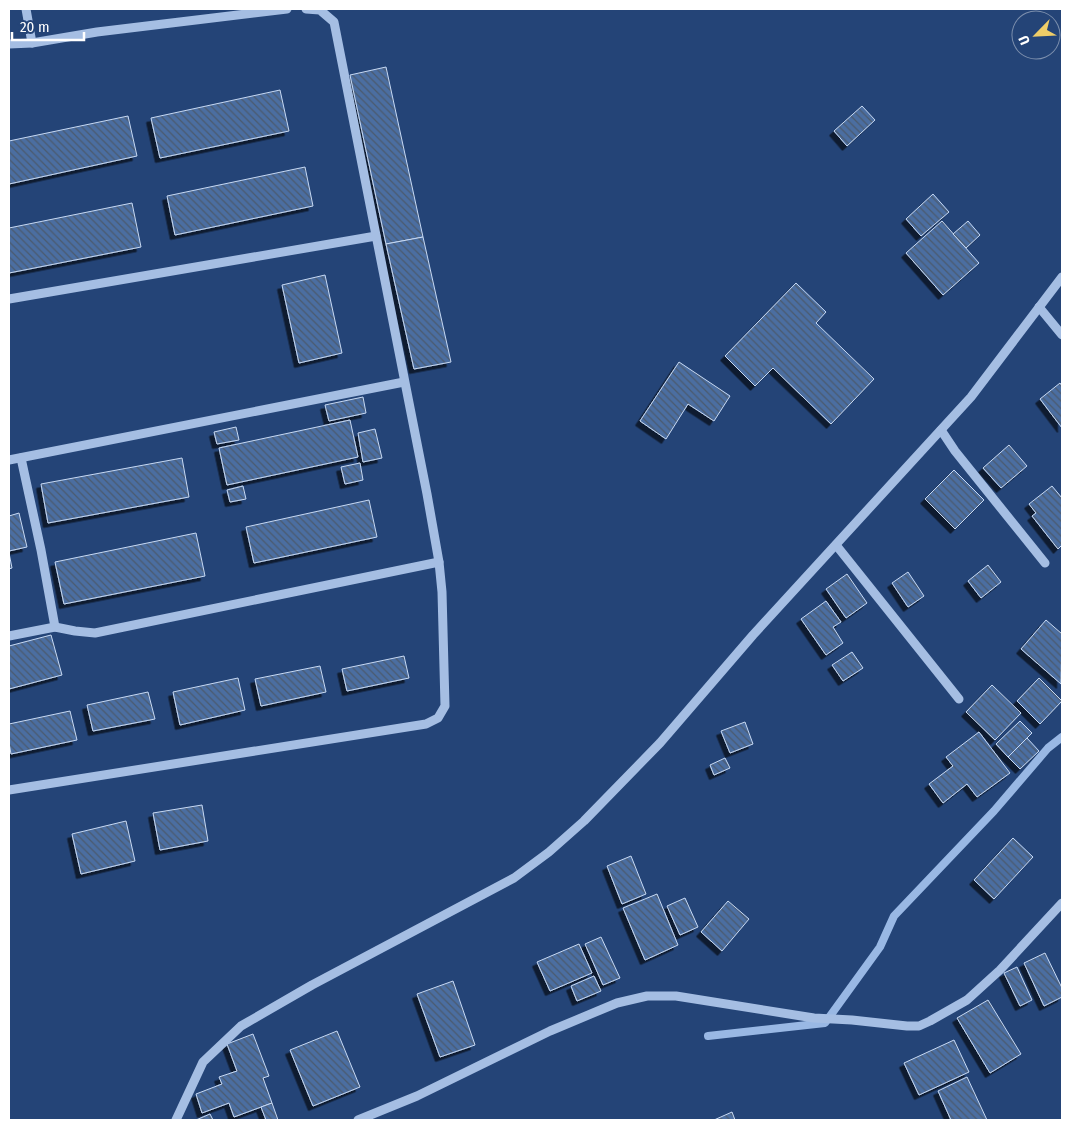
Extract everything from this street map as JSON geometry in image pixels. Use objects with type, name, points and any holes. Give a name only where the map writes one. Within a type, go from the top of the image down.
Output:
[{"type":"street","points":[[26,9],[32,43]]},
{"type":"street","points":[[9,44],[32,43],[97,32],[287,9]]},
{"type":"street","points":[[9,790],[426,724],[438,718],[445,706],[442,592],[439,562],[334,22],[328,14],[320,10],[306,9]]},
{"type":"street","points":[[9,299],[376,236]]},
{"type":"street","points":[[176,1120],[204,1062],[241,1026],[514,878],[549,852],[584,821],[660,743],[753,635],[971,397],[1062,277]]},
{"type":"street","points":[[1039,307],[1062,335]]},
{"type":"street","points":[[9,460],[404,382]]},
{"type":"street","points":[[941,430],[955,451],[1045,563]]},
{"type":"street","points":[[21,458],[55,627]]},
{"type":"street","points":[[836,545],[959,699]]},
{"type":"street","points":[[9,636],[55,627],[95,633],[439,562]]},
{"type":"street","points":[[358,1120],[380,1117],[417,1096],[550,1031],[617,1003],[647,996],[676,996],[814,1018],[919,1026],[967,1000],[1000,970],[1062,903]]},
{"type":"building","points":[[386,67],[423,237],[386,244],[350,75]]},
{"type":"building","points":[[280,90],[289,131],[160,158],[151,118]]},
{"type":"building","points":[[862,106],[875,120],[847,146],[834,131]]},
{"type":"building","points":[[128,116],[137,156],[9,184],[9,141]]},
{"type":"building","points":[[305,167],[313,206],[175,235],[167,196]]},
{"type":"building","points":[[933,194],[949,212],[921,236],[906,219]]},
{"type":"building","points":[[132,203],[141,247],[9,273],[9,228]]},
{"type":"building","points":[[942,221],[979,263],[943,295],[906,253]]},
{"type":"building","points":[[968,221],[980,235],[966,248],[953,234]]},
{"type":"building","points":[[423,237],[451,362],[414,369],[386,244]]},
{"type":"building","points":[[325,275],[342,353],[299,363],[282,285]]},
{"type":"building","points":[[796,283],[826,312],[816,323],[874,379],[831,424],[773,368],[755,386],[725,356]]},
{"type":"building","points":[[679,362],[730,396],[714,421],[688,404],[666,439],[640,421]]},
{"type":"building","points":[[1060,383],[1062,386],[1062,428],[1040,399]]},
{"type":"building","points":[[363,397],[366,413],[329,421],[325,405]]},
{"type":"building","points":[[350,420],[358,457],[227,485],[219,448]]},
{"type":"building","points":[[236,427],[239,440],[217,444],[214,432]]},
{"type":"building","points":[[375,429],[382,458],[363,462],[358,433]]},
{"type":"building","points":[[1009,445],[1027,466],[1001,488],[983,468]]},
{"type":"building","points":[[182,458],[189,497],[48,523],[41,484]]},
{"type":"building","points":[[360,463],[363,480],[345,484],[341,467]]},
{"type":"building","points":[[954,470],[984,500],[955,529],[925,499]]},
{"type":"building","points":[[243,486],[246,499],[230,502],[227,490]]},
{"type":"building","points":[[1052,486],[1062,498],[1062,545],[1058,549],[1032,516],[1036,513],[1029,504]]},
{"type":"building","points":[[369,500],[377,537],[254,563],[246,527]]},
{"type":"building","points":[[19,513],[27,547],[9,551],[9,516]]},
{"type":"building","points":[[196,533],[205,576],[64,604],[55,562]]},
{"type":"building","points":[[9,553],[12,568],[9,569]]},
{"type":"building","points":[[988,565],[1001,582],[981,598],[968,581]]},
{"type":"building","points":[[908,572],[924,596],[908,607],[892,583]]},
{"type":"building","points":[[847,574],[867,603],[846,618],[826,589]]},
{"type":"building","points":[[826,601],[841,622],[833,627],[843,643],[826,655],[801,619]]},
{"type":"building","points":[[1046,620],[1062,634],[1061,684],[1021,649]]},
{"type":"building","points":[[51,635],[62,675],[9,689],[9,646]]},
{"type":"building","points":[[852,652],[863,668],[843,681],[832,665]]},
{"type":"building","points":[[404,656],[409,678],[347,691],[342,669]]},
{"type":"building","points":[[320,666],[326,692],[261,706],[255,679]]},
{"type":"building","points":[[238,678],[245,710],[180,725],[173,692]]},
{"type":"building","points":[[1039,678],[1062,701],[1040,724],[1017,701]]},
{"type":"building","points":[[992,685],[1021,713],[995,740],[966,712]]},
{"type":"building","points":[[148,692],[155,719],[93,731],[87,705]]},
{"type":"building","points":[[70,711],[77,740],[11,754],[9,724]]},
{"type":"building","points":[[1020,721],[1032,733],[1008,757],[996,744]]},
{"type":"building","points":[[745,722],[753,744],[730,753],[721,731]]},
{"type":"building","points":[[979,732],[1010,773],[977,797],[967,784],[943,803],[929,784],[953,766],[946,757]]},
{"type":"building","points":[[1027,738],[1039,751],[1020,769],[1008,757]]},
{"type":"building","points":[[725,758],[730,768],[714,775],[710,765]]},
{"type":"building","points":[[202,805],[208,841],[160,850],[153,813]]},
{"type":"building","points":[[126,821],[135,861],[81,874],[72,834]]},
{"type":"building","points":[[1013,838],[1033,857],[994,899],[974,880]]},
{"type":"building","points":[[631,856],[646,894],[622,904],[607,866]]},
{"type":"building","points":[[657,894],[678,945],[645,960],[623,908]]},
{"type":"building","points":[[685,898],[698,927],[680,935],[667,906]]},
{"type":"building","points":[[728,901],[749,919],[722,951],[701,932]]},
{"type":"building","points":[[601,937],[620,978],[603,985],[585,944]]},
{"type":"building","points":[[579,944],[592,973],[550,991],[537,962]]},
{"type":"building","points":[[1045,953],[1062,988],[1062,997],[1044,1006],[1024,963]]},
{"type":"building","points":[[1017,967],[1032,1000],[1020,1006],[1004,973]]},
{"type":"building","points":[[594,976],[601,991],[577,1001],[571,986]]},
{"type":"building","points":[[453,981],[475,1045],[440,1057],[417,994]]},
{"type":"building","points":[[988,1000],[1021,1054],[990,1073],[957,1018]]},
{"type":"building","points":[[337,1031],[360,1087],[313,1106],[290,1050]]},
{"type":"building","points":[[253,1034],[269,1076],[263,1078],[272,1103],[234,1117],[229,1103],[202,1113],[196,1094],[222,1084],[219,1077],[237,1071],[227,1044]]},
{"type":"building","points":[[954,1040],[969,1072],[919,1095],[904,1063]]},
{"type":"building","points":[[967,1077],[987,1120],[951,1120],[938,1091]]},
{"type":"building","points":[[272,1103],[278,1120],[266,1120],[261,1107]]},
{"type":"building","points":[[732,1112],[735,1120],[714,1120]]},
{"type":"building","points":[[210,1114],[213,1120],[196,1120]]},
{"type":"waterway","points":[[708,1036],[825,1023],[880,947],[894,916],[994,811],[1048,748],[1062,737]]}]
